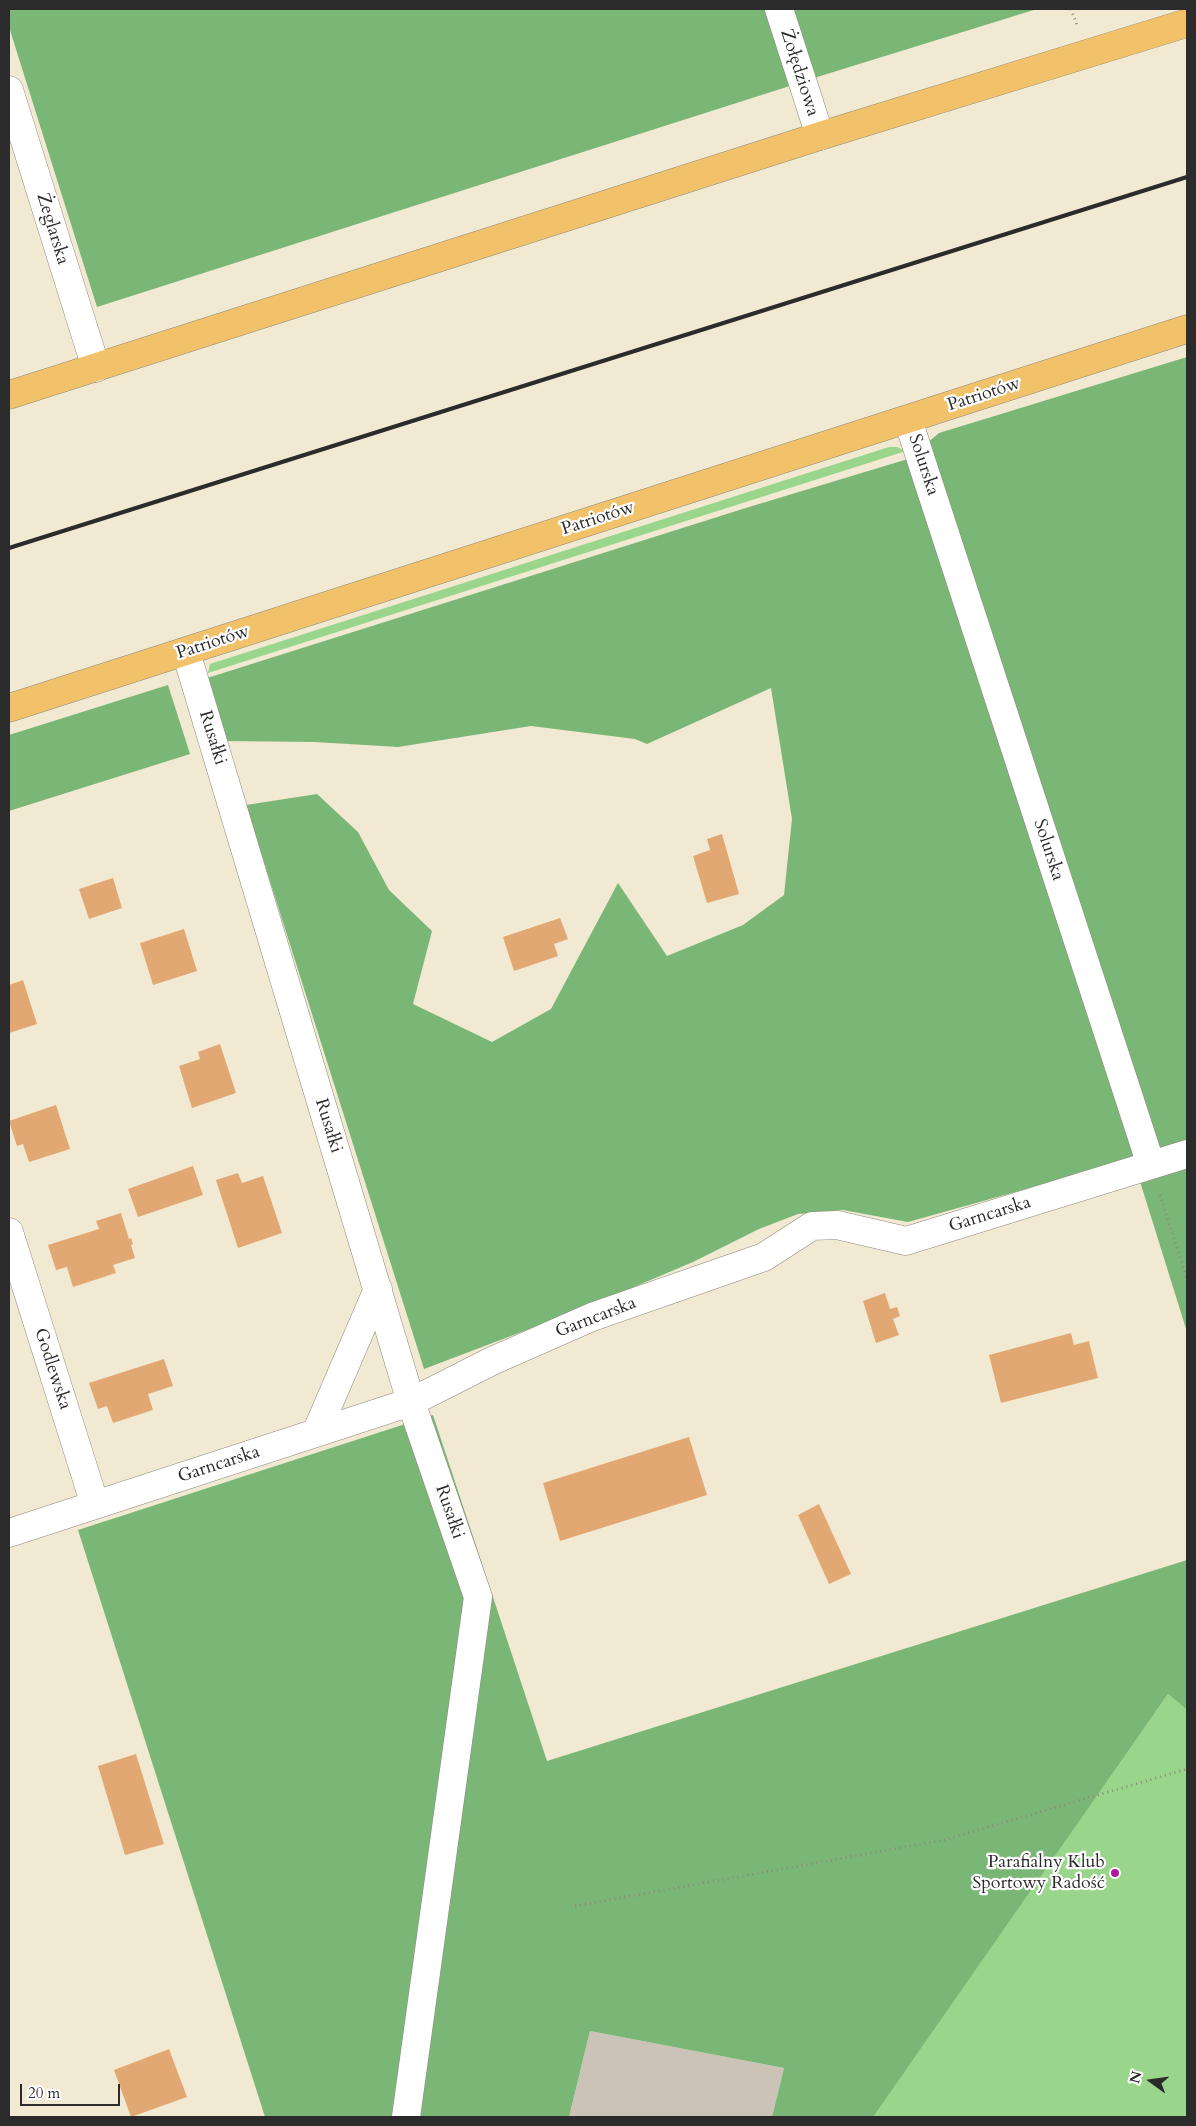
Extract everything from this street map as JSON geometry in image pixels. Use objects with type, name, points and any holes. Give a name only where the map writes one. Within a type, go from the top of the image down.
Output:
[{"type":"main road","points":[[9,395],[820,136],[1187,23]]},
{"type":"main road","name":"Patriotów","points":[[9,708],[1187,330]]},
{"type":"street","name":"Żołędziowa","points":[[779,9],[820,136]]},
{"type":"street","name":"Żeglarska","points":[[9,90],[96,368]]},
{"type":"street","name":"Solurska","points":[[908,420],[1151,1164]]},
{"type":"street","name":"Rusałki","points":[[186,652],[411,1402],[478,1597],[406,2117]]},
{"type":"street","name":"Garncarska","points":[[9,1533],[411,1402],[492,1361],[592,1318],[764,1256],[812,1226],[837,1225],[906,1241],[1187,1154]]},
{"type":"street","name":"Godlewska","points":[[9,1232],[95,1505]]},
{"type":"street","points":[[316,1433],[378,1289]]},
{"type":"path","points":[[1151,1164],[1187,1280]]},
{"type":"path","points":[[575,1906],[944,1840],[1187,1770]]},
{"type":"shaded area","points":[[590,2031],[784,2068],[772,2117],[569,2117]]},
{"type":"green space","points":[[9,9],[769,9],[793,85],[97,307],[9,27]]},
{"type":"green space","points":[[792,9],[1037,9],[814,78]]},
{"type":"green space","points":[[1187,357],[1187,1332],[1133,1159],[908,1222],[843,1210],[798,1214],[759,1229],[693,1262],[582,1309],[424,1369],[246,805],[317,794],[358,832],[389,890],[432,931],[413,1004],[492,1042],[551,1009],[618,883],[667,956],[743,925],[784,895],[792,819],[771,688],[647,744],[635,739],[531,726],[398,747],[315,742],[222,741],[204,679],[749,507],[908,459],[939,433]]},
{"type":"green space","points":[[889,447],[897,447],[906,451],[208,673],[210,664]]},
{"type":"green space","points":[[168,685],[190,754],[9,811],[9,735]]},
{"type":"green space","points":[[433,1415],[547,1761],[1187,1560],[1187,1710],[1168,1694],[873,2117],[772,2117],[784,2068],[590,2031],[569,2117],[265,2117],[78,1530]]},
{"type":"green space","name":"Parafialny Klub Sportowy Radość","points":[[1168,1694],[1187,1710],[1187,2117],[772,2117],[906,2069]]},
{"type":"building","points":[[722,834],[739,894],[707,903],[693,856],[710,850],[707,839]]},
{"type":"building","points":[[113,878],[122,908],[89,919],[79,889]]},
{"type":"building","points":[[560,918],[568,939],[554,944],[558,956],[514,971],[503,937]]},
{"type":"building","points":[[184,929],[197,971],[153,985],[140,943]]},
{"type":"building","points":[[23,980],[37,1024],[9,1033],[9,985]]},
{"type":"building","points":[[220,1044],[236,1093],[192,1108],[179,1066],[200,1059],[198,1052]]},
{"type":"building","points":[[56,1105],[70,1149],[29,1162],[23,1144],[17,1146],[9,1121]]},
{"type":"building","points":[[193,1166],[203,1195],[138,1217],[128,1189]]},
{"type":"building","points":[[238,1173],[242,1183],[263,1176],[282,1233],[238,1248],[216,1180]]},
{"type":"building","points":[[121,1213],[129,1239],[131,1238],[133,1244],[131,1245],[135,1258],[113,1265],[116,1273],[73,1287],[67,1267],[56,1270],[48,1245],[99,1229],[96,1221]]},
{"type":"building","points":[[885,1293],[890,1309],[897,1307],[900,1316],[893,1319],[899,1335],[876,1343],[863,1301]]},
{"type":"building","points":[[1071,1333],[1074,1345],[1089,1341],[1098,1378],[1001,1403],[989,1355]]},
{"type":"building","points":[[164,1359],[173,1386],[148,1394],[153,1410],[113,1423],[107,1406],[98,1409],[89,1383]]},
{"type":"building","points":[[689,1437],[707,1495],[560,1541],[543,1483]]},
{"type":"building","points":[[819,1504],[851,1574],[829,1584],[798,1515]]},
{"type":"building","points":[[136,1754],[164,1844],[125,1855],[98,1766]]},
{"type":"building","points":[[169,2049],[187,2097],[131,2117],[114,2070]]},
{"type":"railway","points":[[9,548],[1187,177]]},
{"type":"place","name":"Parafialny Klub Sportowy Radość","points":[[1115,1873]]}]
